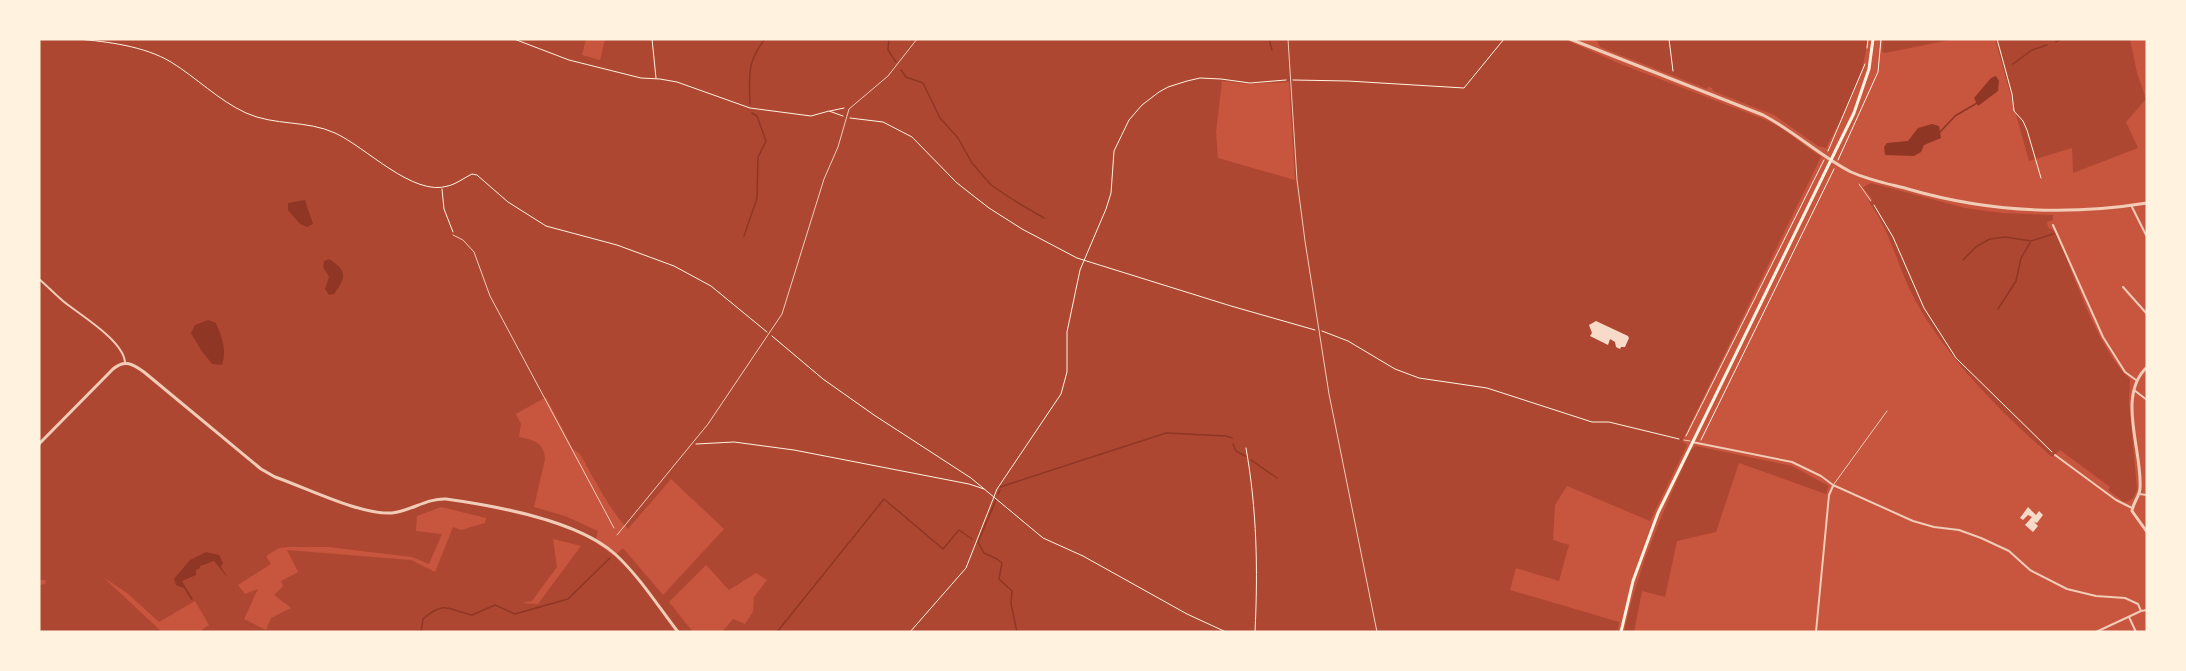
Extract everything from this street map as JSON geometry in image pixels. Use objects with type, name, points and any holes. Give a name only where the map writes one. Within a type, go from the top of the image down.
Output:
[{"type":"main road","points":[[1621,632],[1633,581],[1658,513],[1862,94],[1869,69],[1873,39]]},
{"type":"street","points":[[1570,39],[1763,116],[1790,130],[1851,172],[1878,181],[1968,204],[2056,211],[2147,203]]},
{"type":"street","points":[[2131,205],[2147,237]]},
{"type":"street","points":[[2053,225],[2103,338],[2125,372],[2136,380]]},
{"type":"street","points":[[39,279],[113,340],[123,352],[125,362]]},
{"type":"street","points":[[2123,287],[2147,314]]},
{"type":"street","points":[[39,444],[113,369],[125,362],[133,364],[261,469],[275,477],[371,511],[394,513],[430,500],[446,498],[546,520],[579,532],[608,548],[623,562],[678,632]]},
{"type":"street","points":[[2147,368],[2136,380],[2132,403],[2139,494],[2132,508],[2133,513],[2147,532]]},
{"type":"street","points":[[2134,390],[2147,400]]},
{"type":"street","points":[[1692,442],[1792,462],[1821,476],[1833,485],[1913,521],[1934,527],[1959,530],[1981,538],[2008,551],[2030,570],[2067,589],[2096,596],[2125,598],[2138,604],[2140,611]]},
{"type":"street","points":[[2055,455],[2116,500],[2132,508]]},
{"type":"street","points":[[1816,632],[1829,495],[1833,485]]},
{"type":"street","points":[[2139,494],[2147,495]]},
{"type":"street","points":[[2096,632],[2140,611],[2147,610]]},
{"type":"street","points":[[2129,617],[2136,632]]},
{"type":"lane","points":[[617,535],[693,444],[782,314],[824,179],[838,147],[849,108],[888,76],[917,39]]},
{"type":"lane","points":[[1288,39],[1297,180],[1319,331],[1344,473],[1377,632]]},
{"type":"lane","points":[[1859,184],[1871,201]]},
{"type":"lane","points":[[453,235],[463,240],[474,252],[490,296],[614,528]]},
{"type":"lane","points":[[1833,485],[1887,411]]},
{"type":"lane","points":[[1684,440],[1692,442]]},
{"type":"path","points":[[78,39],[129,47],[158,56],[220,98],[247,113],[267,120],[326,129],[353,142],[414,182],[442,187],[457,183],[472,174],[477,175],[508,202],[546,226],[617,245],[683,271],[711,286],[849,397],[994,495],[1043,538],[1083,556],[1187,614],[1226,632]]},
{"type":"path","points":[[514,39],[569,60],[641,78],[677,82],[750,108],[811,116],[849,108]]},
{"type":"path","points":[[652,39],[656,78]]},
{"type":"path","points":[[910,632],[966,568],[994,495],[1061,394],[1067,372],[1067,333],[1080,270],[1111,193],[1114,151],[1129,120],[1142,105],[1168,87],[1200,78],[1250,83],[1290,80],[1348,81],[1464,88],[1504,39]]},
{"type":"path","points":[[1669,39],[1673,71]]},
{"type":"path","points":[[1867,53],[1868,39]]},
{"type":"path","points":[[1837,164],[1878,72],[1881,39]]},
{"type":"path","points":[[1997,39],[2012,94],[2014,111],[2023,121],[2041,178]]},
{"type":"path","points":[[1826,156],[1860,79],[1866,59]]},
{"type":"path","points":[[829,111],[846,117],[883,122],[912,137],[957,183],[989,208],[1041,239],[1084,260],[1341,338],[1395,369],[1419,378],[1487,388],[1592,422],[1609,422],[1684,440],[1822,163]]},
{"type":"path","points":[[1700,443],[1834,170]]},
{"type":"path","points":[[442,187],[444,209],[453,235]]},
{"type":"path","points":[[1871,201],[1893,237],[1924,308],[1956,357],[2055,455]]},
{"type":"path","points":[[693,444],[734,442],[794,450],[969,484],[986,490]]},
{"type":"path","points":[[1246,448],[1256,525],[1258,577],[1255,632]]},
{"type":"shaded area","points":[[39,39],[586,39],[582,55],[600,60],[605,39],[1564,39],[1618,63],[1766,120],[1821,157],[1682,441],[1687,445],[1650,521],[1567,486],[1555,505],[1553,540],[1569,545],[1559,581],[1516,568],[1510,590],[1619,622],[1618,632],[722,632],[733,619],[745,624],[753,612],[754,597],[767,580],[756,573],[729,590],[706,565],[669,602],[693,632],[199,632],[209,625],[195,601],[159,622],[127,593],[103,577],[162,632],[39,632],[39,585],[46,584],[45,580],[39,580]],"holes":[[[1222,81],[1249,84],[1289,82],[1295,180],[1218,158],[1216,132]],[[546,397],[573,449],[580,454],[608,503],[628,529],[671,479],[724,529],[663,595],[623,548],[614,556],[595,542],[598,531],[565,516],[534,507],[545,459],[544,453],[537,443],[519,437],[521,424],[516,414]],[[441,507],[486,518],[485,523],[461,530],[453,527],[435,572],[411,560],[287,550],[298,572],[281,581],[283,586],[274,595],[291,608],[271,618],[266,630],[244,619],[258,589],[245,594],[238,585],[271,564],[266,556],[279,548],[328,547],[412,557],[429,564],[442,534],[416,531],[417,516]],[[553,539],[581,546],[538,604],[522,603],[532,601],[557,567]]]},
{"type":"shaded area","points":[[1596,39],[1867,39],[1858,82],[1826,148],[1818,146],[1774,115],[1713,91],[1712,88],[1707,89],[1600,47]]},
{"type":"shaded area","points":[[1883,39],[1955,39],[1885,53],[1882,52]]},
{"type":"shaded area","points":[[1995,39],[2130,39],[2137,73],[2146,99],[2126,122],[2138,148],[2073,173],[2072,148],[2029,161]]},
{"type":"shaded area","points":[[1996,76],[1999,81],[1998,91],[1978,106],[1974,98],[1991,78]]},
{"type":"shaded area","points":[[1932,124],[1939,126],[1941,138],[1924,145],[1921,152],[1914,156],[1885,155],[1884,147],[1887,143],[1908,141],[1918,128]]},
{"type":"shaded area","points":[[1871,183],[1965,208],[2002,213],[2053,215],[2053,220],[2047,222],[2048,227],[2057,233],[2079,290],[2107,350],[2130,379],[2129,401],[2137,489],[2131,500],[2124,502],[2108,490],[2110,487],[2060,450],[2052,457],[1995,403],[1958,362],[1927,320],[1908,286],[1889,238],[1869,202],[1872,199],[1863,187]]},
{"type":"shaded area","points":[[305,200],[313,224],[307,227],[300,224],[288,210],[288,203]]},
{"type":"shaded area","points":[[329,259],[342,271],[343,279],[334,294],[329,295],[325,289],[329,277],[323,267],[324,261]]},
{"type":"shaded area","points":[[208,320],[216,323],[222,339],[224,354],[222,365],[212,364],[191,333],[195,325]]},
{"type":"shaded area","points":[[1696,446],[1792,466],[1829,486],[1826,494],[1739,463],[1716,532],[1677,541],[1665,597],[1642,591],[1634,632],[1624,632],[1637,584],[1653,539],[1691,450]]},
{"type":"shaded area","points":[[206,552],[219,555],[223,563],[221,567],[228,578],[214,561],[200,566],[196,570],[196,575],[182,581],[193,599],[191,600],[184,588],[176,585],[174,579],[190,560]]},
{"type":"building","points":[[1596,321],[1628,336],[1625,347],[1620,349],[1610,339],[1608,345],[1590,336],[1592,333],[1589,325]]},
{"type":"building","points":[[2028,507],[2036,515],[2039,511],[2043,515],[2037,523],[2034,522],[2038,526],[2033,532],[2025,525],[2032,517],[2028,515],[2023,520],[2020,518]]},
{"type":"waterway","points":[[750,104],[750,69],[755,54],[765,39]]},
{"type":"waterway","points":[[889,39],[888,50],[896,62]]},
{"type":"waterway","points":[[1269,39],[1272,50]]},
{"type":"waterway","points":[[2056,42],[2061,39]]},
{"type":"waterway","points":[[2013,64],[2032,50],[2047,45]]},
{"type":"waterway","points":[[901,70],[906,77],[923,83],[940,118],[958,138],[972,163],[991,185],[1044,218]]},
{"type":"waterway","points":[[1940,132],[1955,116],[1977,103]]},
{"type":"waterway","points":[[744,236],[757,198],[758,157],[766,141],[757,116],[752,113]]},
{"type":"waterway","points":[[1963,260],[1977,246],[1990,239],[2005,237],[2031,241],[2053,234]]},
{"type":"waterway","points":[[1998,309],[2016,281],[2021,258],[2030,243]]},
{"type":"waterway","points":[[1000,487],[1166,433],[1232,438]]},
{"type":"waterway","points":[[1233,444],[1236,451],[1245,456]]},
{"type":"waterway","points":[[1251,460],[1277,478]]},
{"type":"waterway","points":[[998,494],[1000,490]]},
{"type":"waterway","points":[[777,632],[884,499],[943,549],[959,530],[972,539]]},
{"type":"waterway","points":[[996,500],[978,542],[984,553],[1002,563],[999,579],[1012,591],[1011,604],[1017,632]]},
{"type":"waterway","points":[[421,632],[423,619],[437,609],[448,608],[472,615],[495,605],[515,614],[568,599],[610,558]]}]
